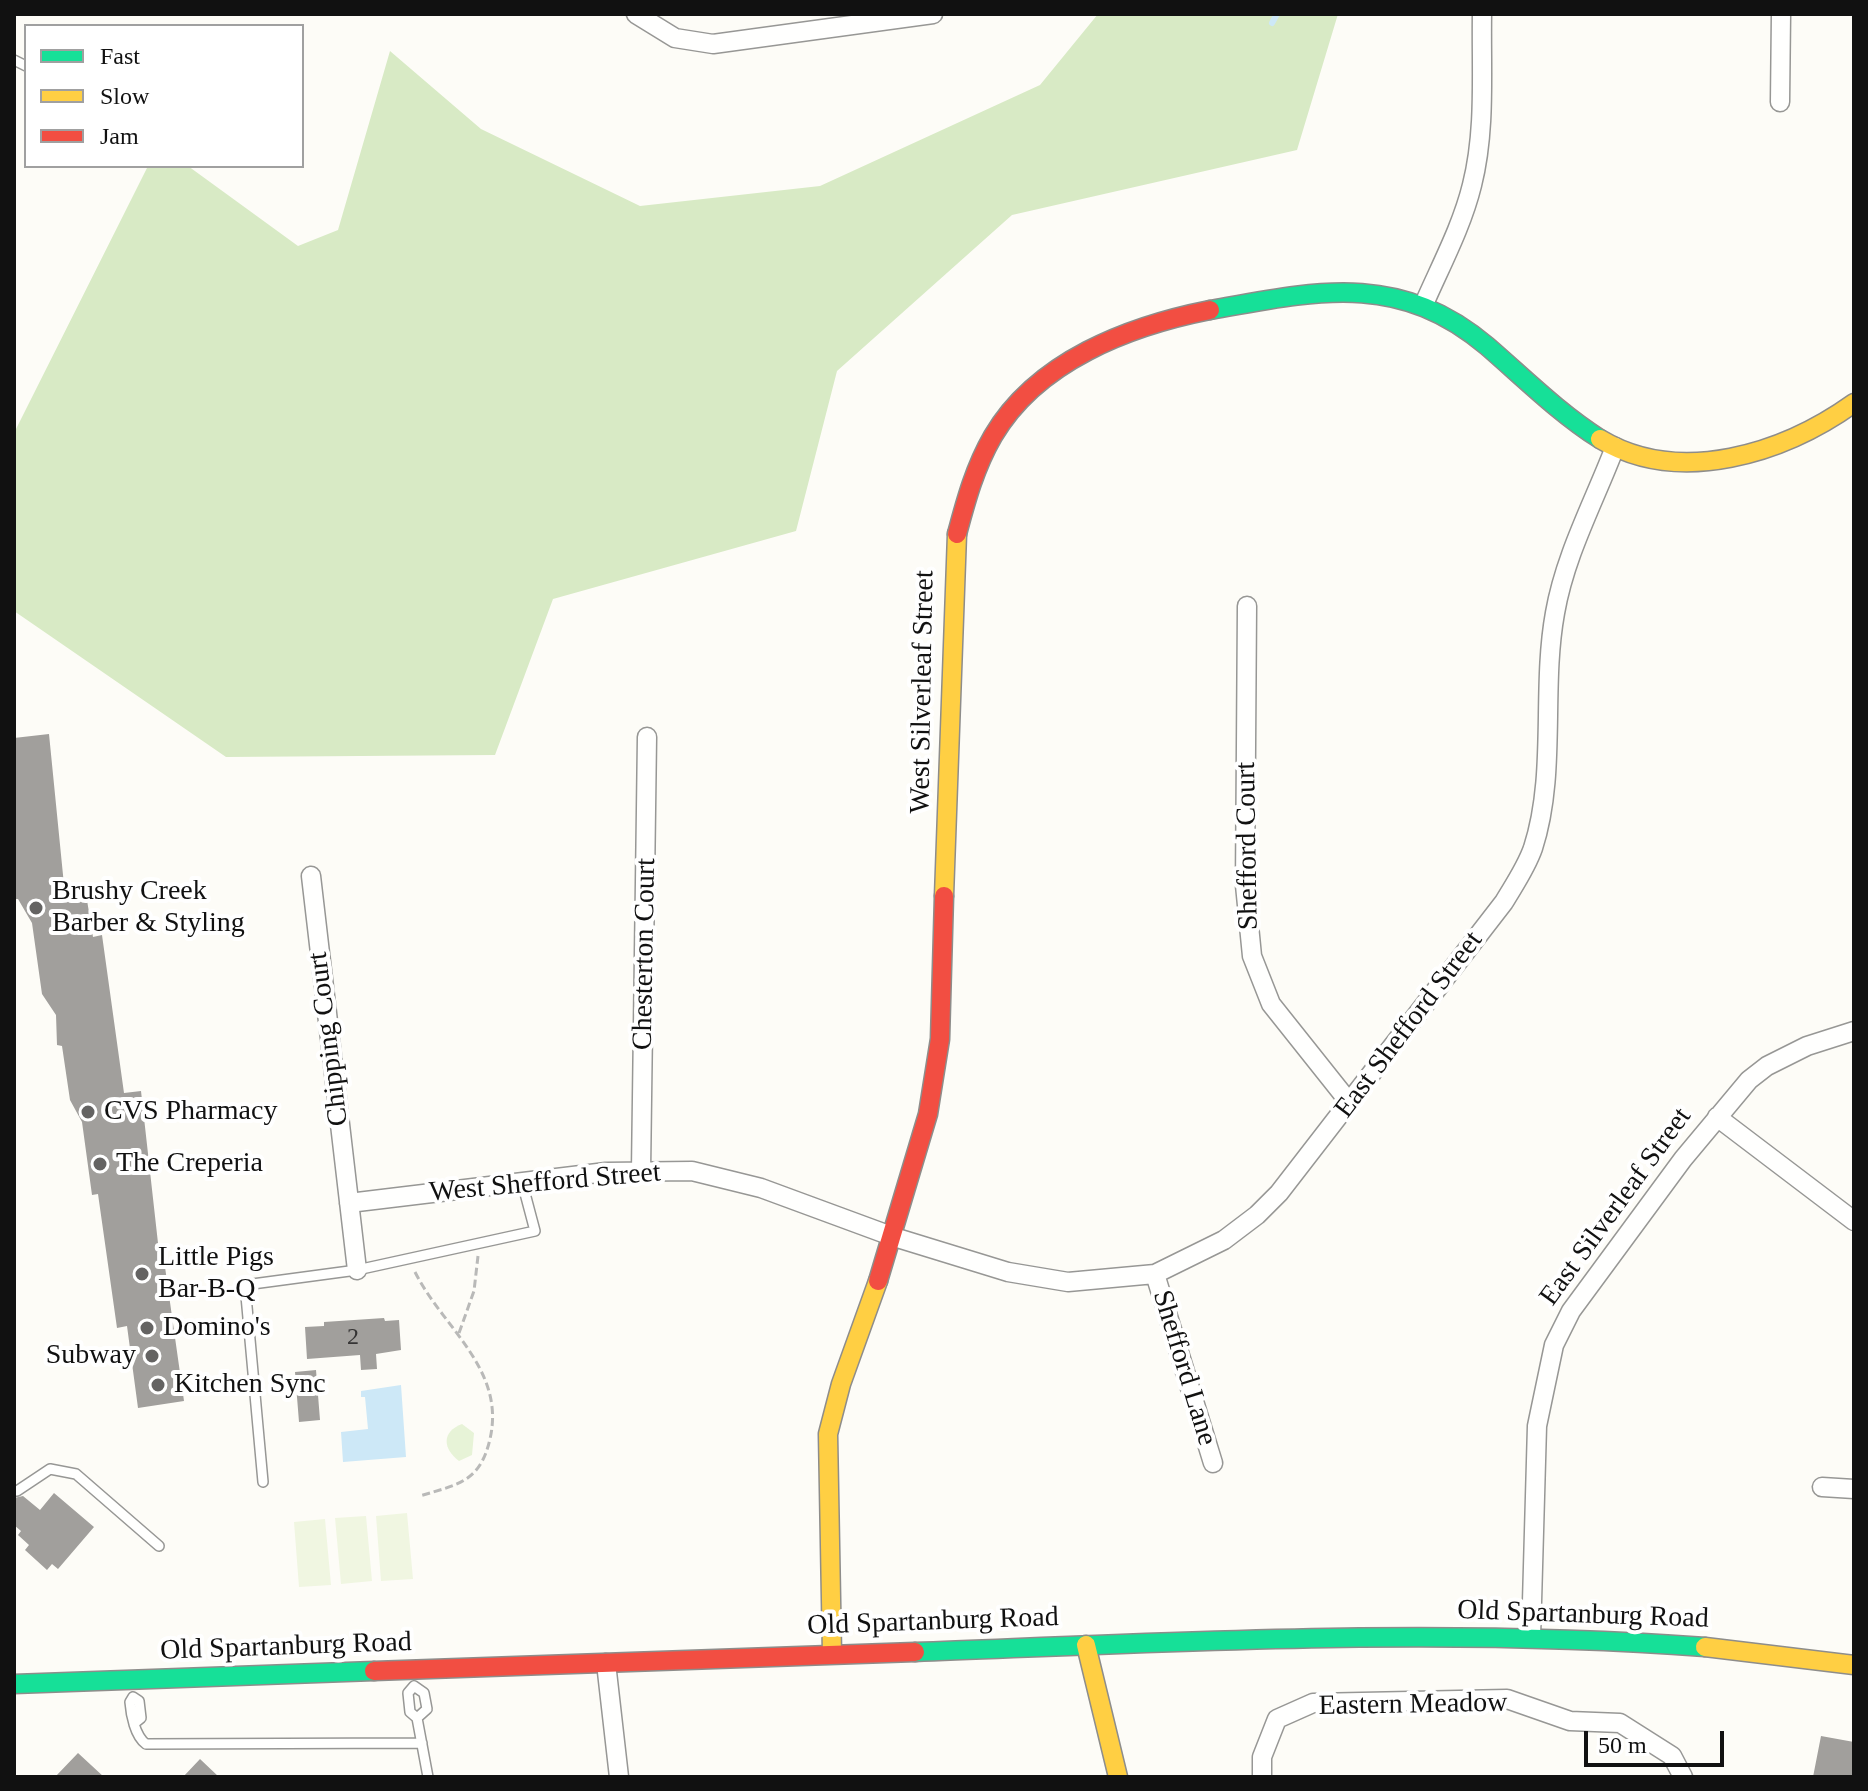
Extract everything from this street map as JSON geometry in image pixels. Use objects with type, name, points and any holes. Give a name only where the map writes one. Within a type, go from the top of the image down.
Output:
[{"type":"street","points":[[636,14],[675,38],[713,44],[933,14]]},
{"type":"street","points":[[1424,304],[1466,205],[1477,159],[1482,14]]},
{"type":"street","points":[[1780,102],[1781,14]]},
{"type":"street","name":"West Silverleaf Street","points":[[832,1654],[828,1434],[841,1384],[894,1237],[928,1114],[940,1039],[953,568],[960,515],[983,453],[1009,414],[1052,372],[1127,331],[1234,305],[1329,290],[1390,294],[1424,304],[1455,322],[1568,414],[1615,447]]},
{"type":"street","points":[[1615,447],[1646,457],[1707,462],[1751,456],[1802,439],[1854,403]]},
{"type":"street","name":"East Shefford Street","points":[[894,1237],[1043,1280],[1091,1282],[1155,1274],[1224,1240],[1257,1215],[1325,1137],[1504,902],[1532,851],[1543,797],[1548,665],[1555,612],[1572,551],[1615,447]]},
{"type":"street","name":"Shefford Court","points":[[1247,606],[1245,885],[1252,956],[1271,1004],[1349,1102]]},
{"type":"street","name":"Chesterton Court","points":[[641,1171],[647,737]]},
{"type":"street","name":"Chipping Court","points":[[311,876],[349,1203]]},
{"type":"street","name":"East Silverleaf Street","points":[[1531,1637],[1537,1426],[1554,1345],[1571,1311],[1596,1272],[1749,1080],[1767,1066],[1807,1046],[1854,1031]]},
{"type":"street","points":[[1717,1117],[1854,1221]]},
{"type":"street","name":"West Shefford Street","points":[[349,1203],[522,1182],[641,1171],[692,1171],[727,1178],[894,1237]]},
{"type":"street","points":[[349,1203],[357,1270]]},
{"type":"street","name":"Shefford Lane","points":[[1155,1274],[1213,1463]]},
{"type":"street","points":[[1822,1487],[1854,1489]]},
{"type":"street","name":"Old Spartanburg Road","points":[[14,1684],[132,1688],[414,1678],[606,1663],[1284,1638],[1531,1637],[1709,1647],[1854,1665]]},
{"type":"street","points":[[1086,1645],[1118,1777]]},
{"type":"street","points":[[606,1663],[619,1777]]},
{"type":"street","name":"Eastern Meadow","points":[[1262,1777],[1262,1757],[1277,1719],[1313,1703],[1507,1699],[1570,1721],[1620,1723],[1672,1756],[1683,1777]]},
{"type":"lane","points":[[263,1482],[245,1285],[357,1270],[535,1231],[522,1182]]},
{"type":"lane","points":[[17,1491],[50,1469],[76,1474],[159,1546]]},
{"type":"lane","points":[[414,1678],[424,1693],[427,1709],[417,1718]]},
{"type":"lane","points":[[414,1678],[408,1693],[410,1712],[417,1718],[428,1777]]},
{"type":"lane","points":[[132,1688],[139,1701],[141,1718],[136,1722],[139,1739],[146,1744],[422,1743]]},
{"type":"path","points":[[459,1334],[474,1291],[480,1244]]},
{"type":"path","points":[[410,1260],[425,1291],[459,1334],[491,1393],[494,1421],[484,1461],[474,1475],[420,1496]]},
{"type":"green space","points":[[1098,14],[1338,14],[1297,150],[1012,215],[837,371],[796,531],[553,599],[495,755],[226,757],[14,611],[14,433],[147,168],[191,168],[298,246],[338,230],[390,51],[481,129],[640,206],[820,186],[1040,85]]},
{"type":"green space","points":[[462,1424],[474,1433],[472,1455],[459,1461],[447,1446],[447,1441],[450,1431]]},
{"type":"green space","points":[[407,1513],[413,1579],[381,1581],[376,1516]]},
{"type":"green space","points":[[366,1516],[372,1581],[341,1584],[335,1518]]},
{"type":"green space","points":[[325,1519],[331,1585],[299,1587],[294,1522]]},
{"type":"water","points":[[401,1385],[406,1457],[343,1462],[341,1432],[368,1429],[365,1397],[361,1397],[361,1391]]},
{"type":"building","points":[[49,734],[65,895],[86,894],[93,937],[102,935],[124,1093],[141,1091],[160,1261],[164,1260],[184,1401],[138,1408],[127,1326],[117,1328],[98,1194],[92,1195],[82,1122],[70,1100],[62,1046],[57,1045],[56,1015],[42,994],[32,923],[18,899],[14,899],[14,738]]},
{"type":"building","points":[[384,1318],[385,1321],[399,1320],[401,1350],[376,1354],[377,1369],[361,1370],[360,1355],[307,1359],[305,1327],[324,1326],[324,1322]]},
{"type":"building","points":[[316,1370],[320,1420],[299,1422],[295,1372]]},
{"type":"building","points":[[54,1493],[94,1527],[58,1569],[52,1564],[47,1570],[25,1550],[29,1545],[18,1535],[21,1531],[14,1525],[14,1498],[23,1496],[40,1510]]},
{"type":"building","points":[[1821,1736],[1854,1742],[1854,1777],[1813,1777]]},
{"type":"building","points":[[78,1753],[104,1777],[55,1777]]},
{"type":"building","points":[[200,1759],[219,1777],[183,1777]]},
{"type":"waterway","points":[[1272,23],[1277,14]]},
{"type":"traffic: fast","points":[[1210,310],[1321,293],[1388,297],[1421,306],[1454,322],[1487,346],[1556,407],[1600,439]]},
{"type":"traffic: fast","points":[[915,1652],[1409,1637],[1606,1641],[1705,1647]]},
{"type":"traffic: fast","points":[[14,1684],[374,1671]]},
{"type":"traffic: slow","points":[[1600,439],[1631,453],[1664,461],[1697,462],[1731,458],[1796,436],[1854,403]]},
{"type":"traffic: slow","points":[[944,896],[957,534]]},
{"type":"traffic: slow","points":[[832,1654],[828,1434],[841,1384],[878,1281]]},
{"type":"traffic: slow","points":[[1086,1645],[1118,1777]]},
{"type":"traffic: slow","points":[[1705,1647],[1854,1665]]},
{"type":"traffic: jam","points":[[957,534],[972,484],[993,436],[1034,387],[1060,367],[1117,337],[1210,310]]},
{"type":"traffic: jam","points":[[878,1281],[928,1114],[940,1039],[944,896]]},
{"type":"traffic: jam","points":[[374,1671],[915,1652]]},
{"type":"place","name":"Brushy Creek Barber & Styling","points":[[36,908]]},
{"type":"place","name":"CVS Pharmacy","points":[[88,1112]]},
{"type":"place","name":"The Creperia","points":[[100,1164]]},
{"type":"place","name":"Little Pigs Bar-B-Q","points":[[142,1274]]},
{"type":"place","name":"Domino's","points":[[147,1328]]},
{"type":"place","name":"Subway","points":[[152,1356]]},
{"type":"place","name":"Kitchen Sync","points":[[158,1385]]}]
